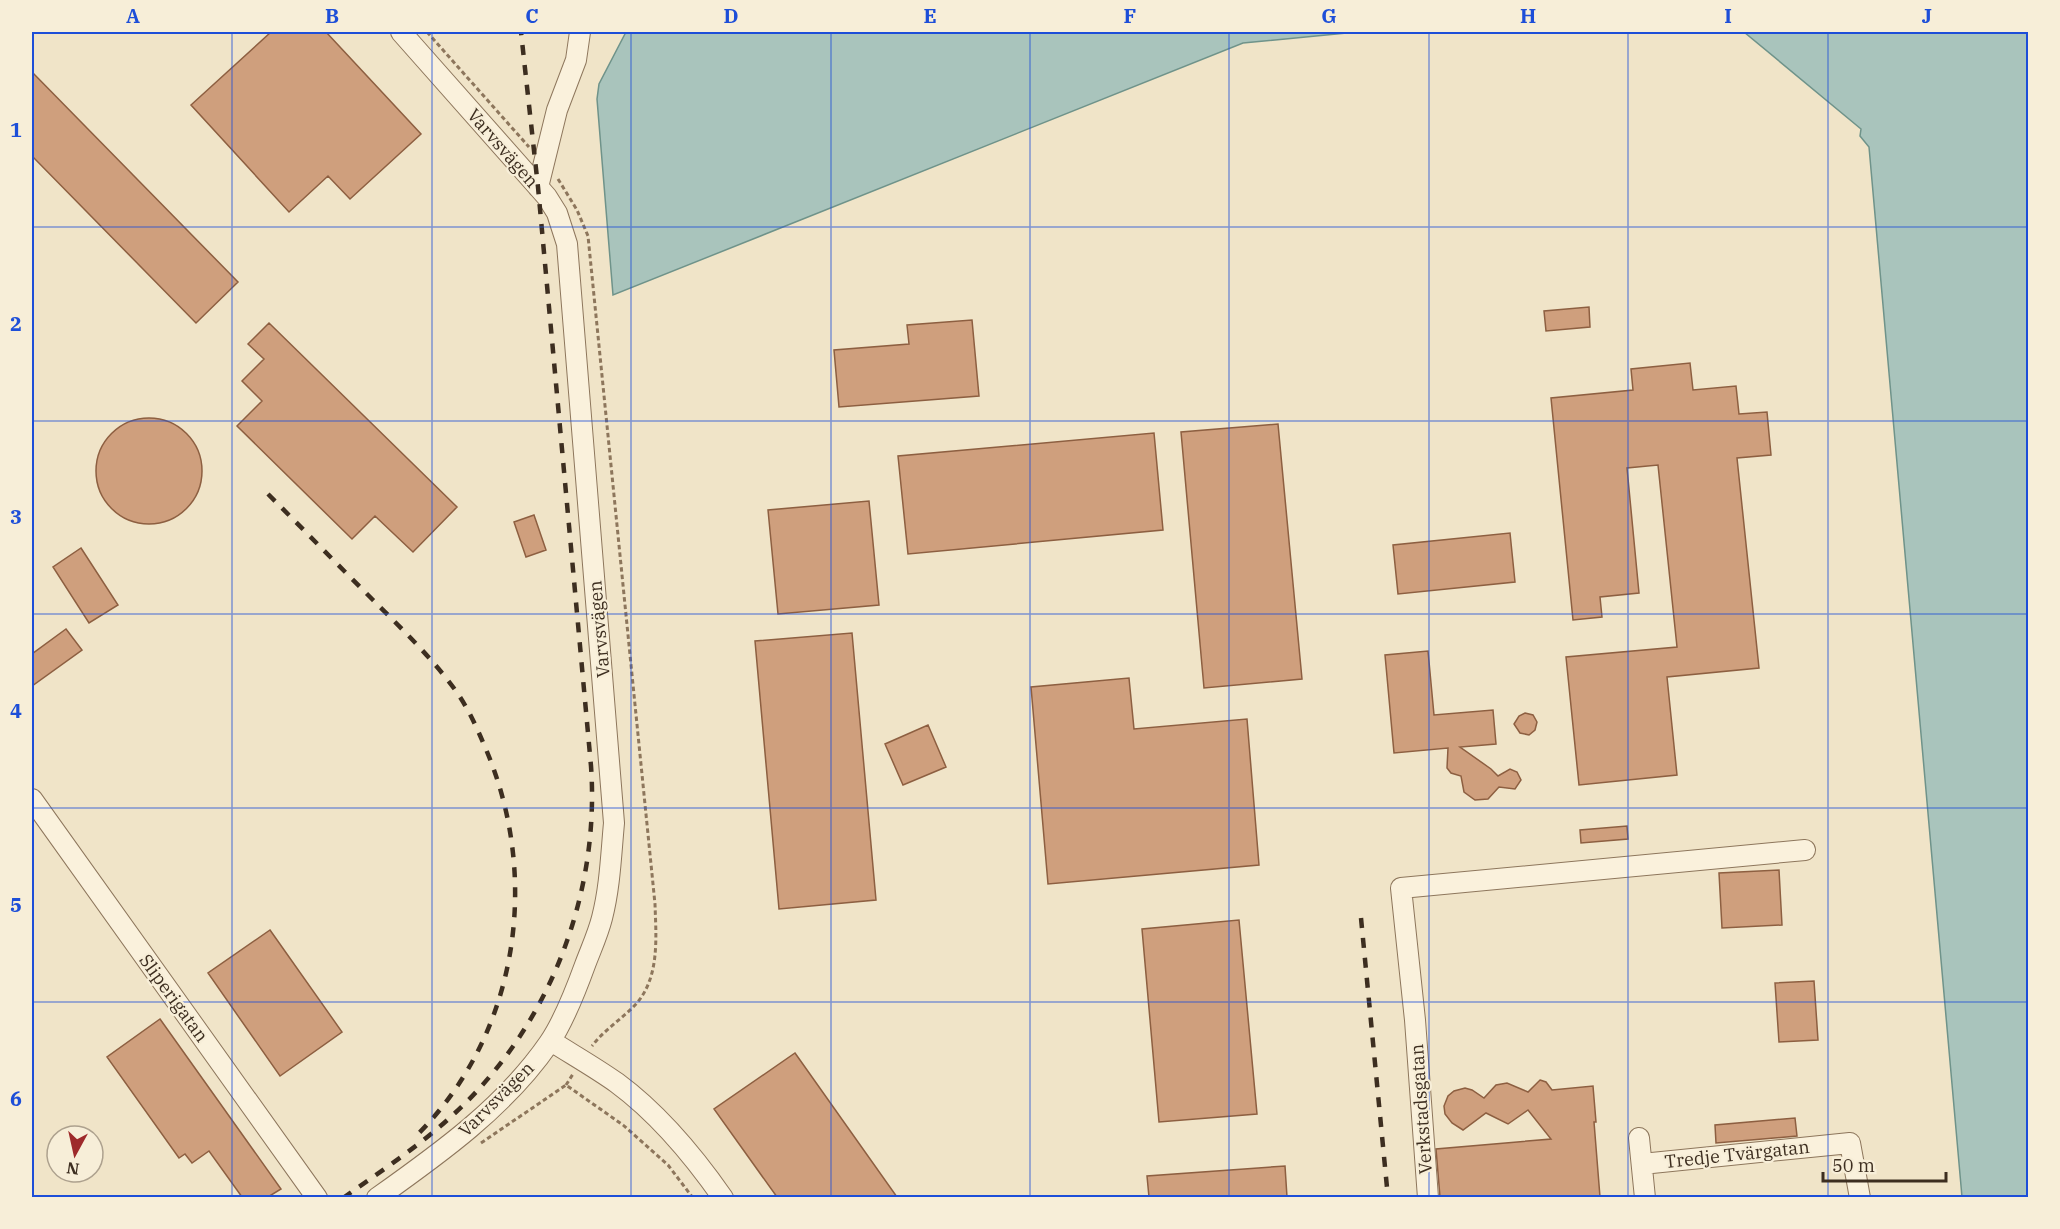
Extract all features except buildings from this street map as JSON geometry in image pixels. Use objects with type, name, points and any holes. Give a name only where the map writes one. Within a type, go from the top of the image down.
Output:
[{"type":"street","name":"Varvsvägen","points":[[377,1197],[444,1149],[470,1127],[527,1072],[551,1041],[578,982],[602,920],[608,890],[614,823],[567,244],[557,213],[538,188],[401,32]]},
{"type":"street","points":[[538,188],[557,110],[576,60],[580,32]]},
{"type":"street","name":"Sliperigatan","points":[[32,799],[317,1197]]},
{"type":"street","name":"Verkstadsgatan","points":[[1428,1197],[1415,1020],[1401,888],[1805,850]]},
{"type":"street","points":[[551,1041],[618,1084],[663,1124],[698,1162],[723,1197]]},
{"type":"street","points":[[1639,1138],[1645,1197]]},
{"type":"street","name":"Tredje Tvärgatan","points":[[1642,1164],[1850,1143],[1860,1197]]},
{"type":"path","points":[[479,1145],[566,1085],[623,1125],[669,1165],[693,1197]]},
{"type":"water","points":[[626,32],[1357,32],[1243,43],[613,295],[597,99],[599,84]]},
{"type":"water","points":[[1744,32],[2028,32],[2028,1197],[1962,1197],[1869,147],[1860,136],[1861,129]]},
{"type":"railway","points":[[343,1198],[442,1125],[488,1078],[518,1040],[542,998],[562,954],[577,909],[587,862],[592,814],[591,766],[538,187],[521,32]]},
{"type":"railway","points":[[268,494],[406,633],[447,679],[475,725],[503,798],[513,850],[515,902],[510,954],[497,1005],[477,1053],[449,1098],[414,1138]]},
{"type":"railway","points":[[1361,918],[1388,1198]]}]
